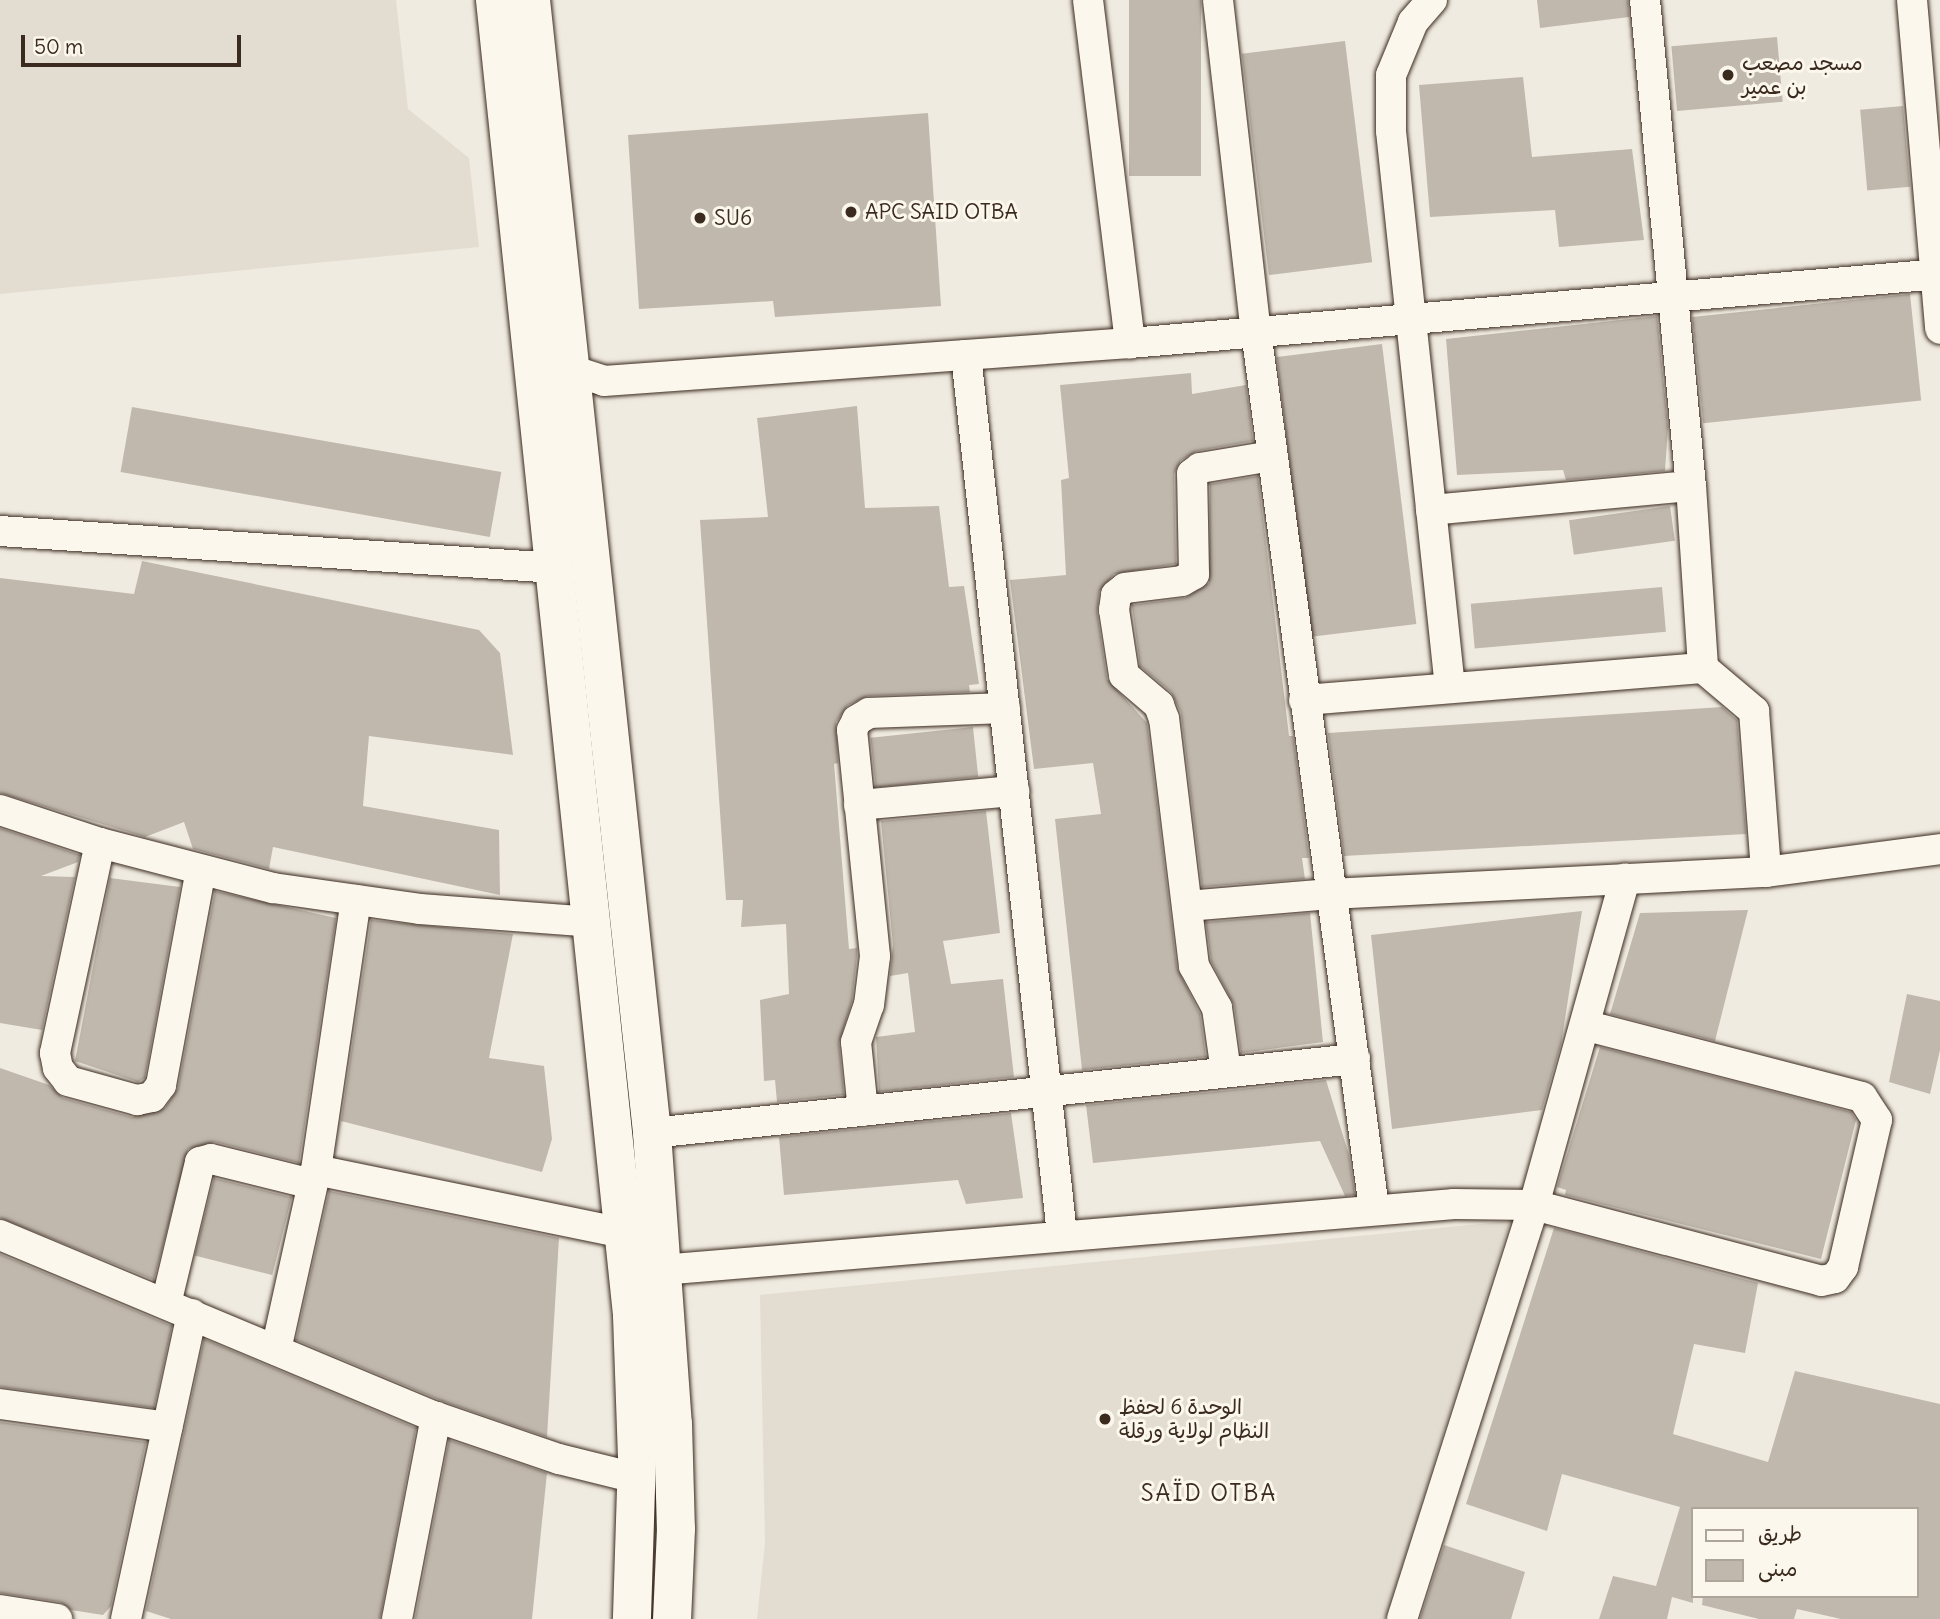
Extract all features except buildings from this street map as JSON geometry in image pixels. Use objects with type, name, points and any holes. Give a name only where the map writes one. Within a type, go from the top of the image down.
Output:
[{"type":"main road","points":[[495,0],[553,385],[652,1133],[673,1424],[676,1529],[671,1619]]},
{"type":"main road","points":[[531,0],[553,385],[556,569],[632,1315],[636,1478],[632,1619]]},
{"type":"street","points":[[1088,0],[1130,343]]},
{"type":"street","points":[[1217,0],[1272,456],[1374,1208]]},
{"type":"street","points":[[1432,0],[1413,22],[1391,75],[1391,131],[1450,688]]},
{"type":"street","points":[[1645,0],[1691,486],[1703,667],[1754,711],[1766,872]]},
{"type":"street","points":[[1912,0],[1938,274],[1940,328]]},
{"type":"street","points":[[553,385],[1130,343],[1938,274]]},
{"type":"street","points":[[966,355],[1062,1235]]},
{"type":"street","points":[[1227,1072],[1217,1008],[1194,967],[1164,719],[1159,705],[1124,675],[1114,610],[1116,595],[1125,588],[1182,581],[1194,574],[1192,474],[1200,468],[1272,456]]},
{"type":"street","points":[[1432,510],[1691,486]]},
{"type":"street","points":[[0,531],[556,569]]},
{"type":"street","points":[[1304,700],[1703,667]]},
{"type":"street","points":[[863,1111],[856,1042],[869,1004],[875,956],[852,730],[856,720],[869,713],[1004,708]]},
{"type":"street","points":[[859,805],[1014,791]]},
{"type":"street","points":[[0,810],[100,843],[273,888],[356,900],[592,922]]},
{"type":"street","points":[[100,843],[55,1053],[58,1068],[68,1081],[136,1100],[152,1097],[161,1084],[201,870]]},
{"type":"street","points":[[1186,906],[1330,894],[1766,872],[1940,849]]},
{"type":"street","points":[[1402,1619],[1534,1205],[1587,1027],[1625,878]]},
{"type":"street","points":[[276,1350],[314,1177],[356,900]]},
{"type":"street","points":[[661,1270],[1374,1208],[1534,1205],[1821,1281],[1836,1278],[1843,1267],[1877,1120],[1862,1097],[1587,1027]]},
{"type":"street","points":[[652,1133],[1354,1059]]},
{"type":"street","points":[[126,1619],[167,1427],[179,1309],[200,1162],[211,1159],[624,1233]]},
{"type":"street","points":[[0,1235],[436,1417],[559,1459],[636,1478]]},
{"type":"street","points":[[0,1404],[167,1427]]},
{"type":"street","points":[[397,1619],[436,1417]]},
{"type":"street","points":[[0,1610],[57,1619]]},
{"type":"shaded area","points":[[0,0],[396,0],[408,109],[469,158],[479,247],[0,294]]},
{"type":"shaded area","name":"الوحدة 6 لحفظ النظام لولاية ورقلة","points":[[1510,1221],[1385,1619],[757,1619],[765,1543],[760,1295]]},
{"type":"place","name":"مسجد مصعب بن عمير","points":[[1728,75]]},
{"type":"place","name":"APC SAID OTBA","points":[[851,212]]},
{"type":"place","name":"SU6","points":[[700,218]]},
{"type":"place","name":"الوحدة 6 لحفظ النظام لولاية ورقلة","points":[[1105,1419]]},
{"type":"district","name":"SAÏD OTBA","points":[[1209,1493]]}]
